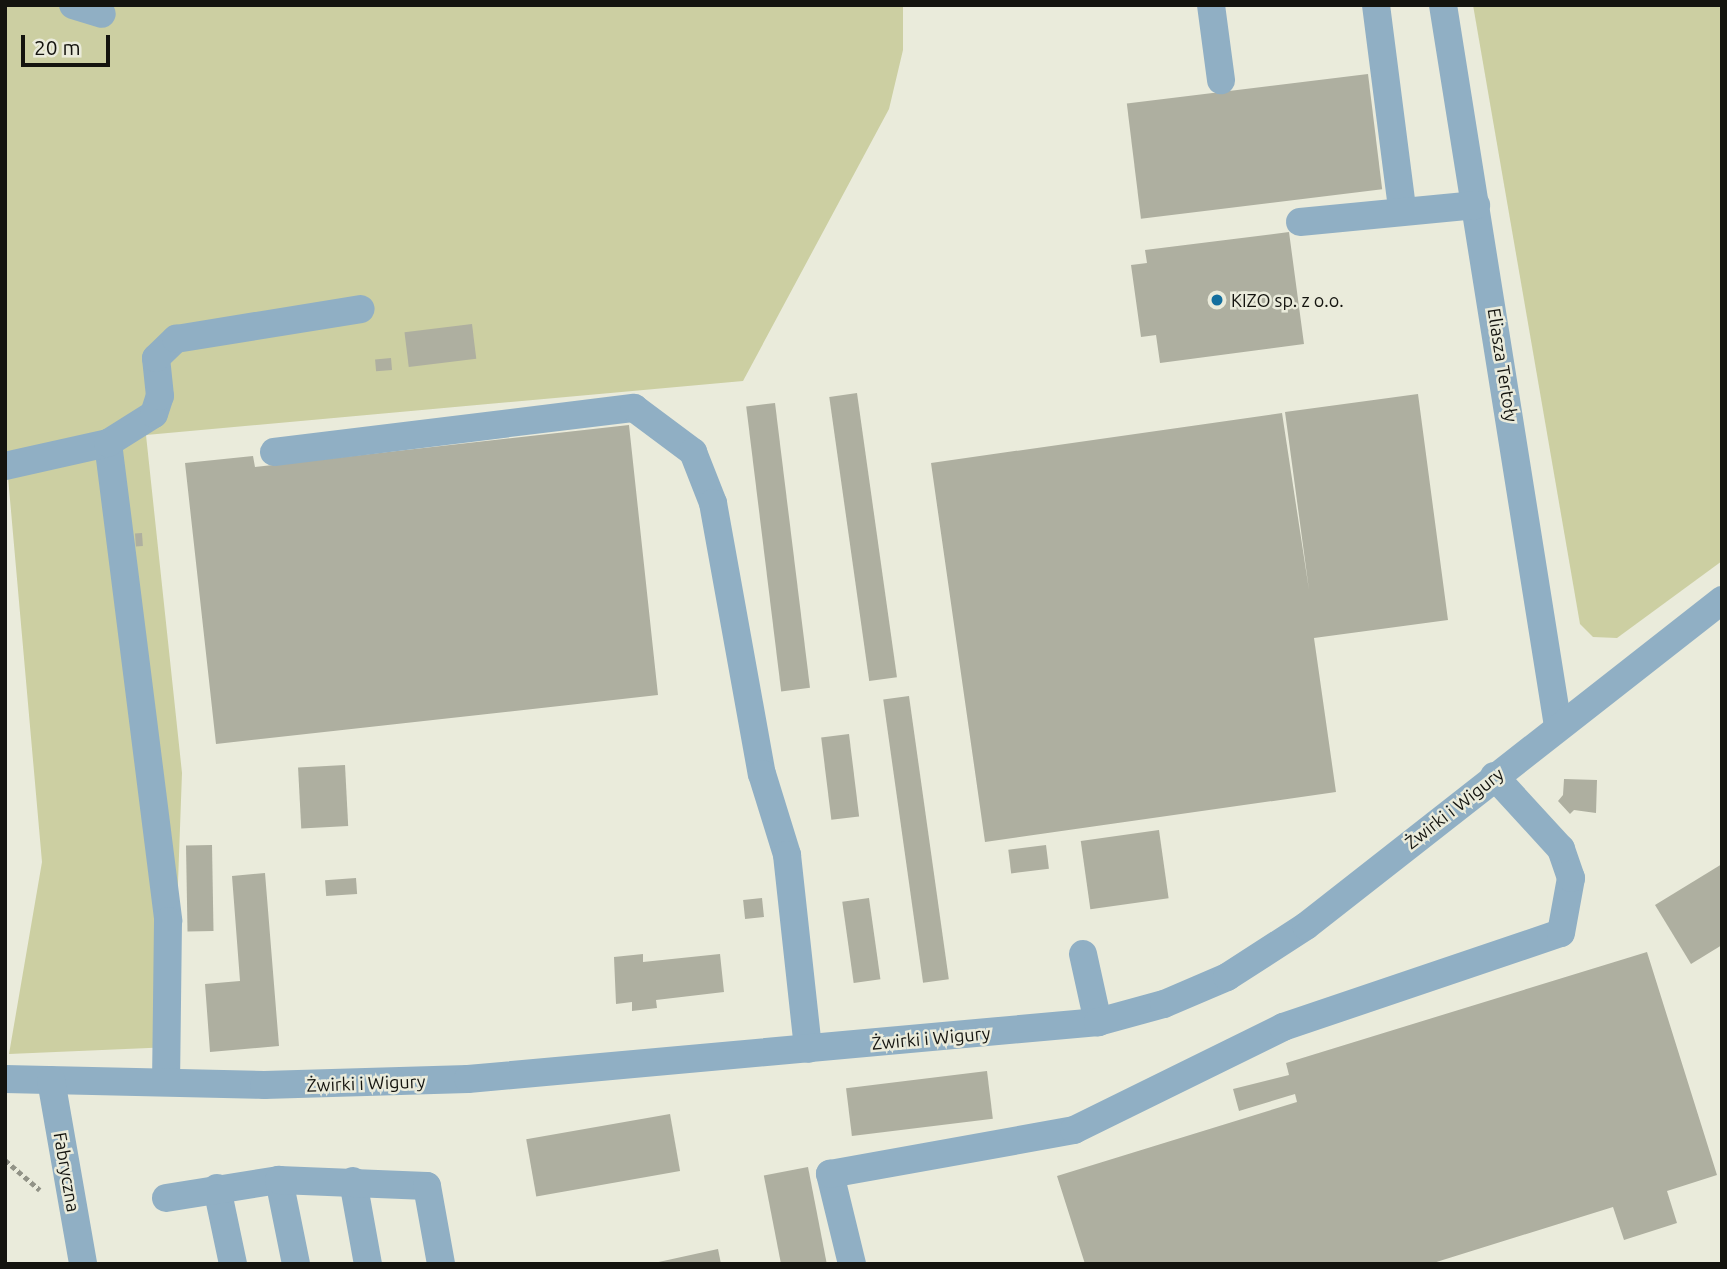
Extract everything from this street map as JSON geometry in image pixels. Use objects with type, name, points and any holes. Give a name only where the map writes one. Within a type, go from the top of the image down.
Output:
[{"type":"street","points":[[73,5],[102,14]]},
{"type":"street","points":[[1212,5],[1221,80]]},
{"type":"street","points":[[1376,5],[1402,209]]},
{"type":"street","name":"Eliasza Tertoły","points":[[1443,5],[1558,726]]},
{"type":"street","points":[[1300,222],[1402,209],[1476,205]]},
{"type":"street","points":[[5,466],[108,443],[154,414],[160,396],[156,358],[176,338],[361,309]]},
{"type":"street","points":[[274,452],[634,408],[693,452],[713,503],[762,774],[788,855],[808,1049]]},
{"type":"street","points":[[108,443],[168,921],[166,1082]]},
{"type":"street","name":"Żwirki i Wigury","points":[[5,1079],[264,1086],[432,1081],[1098,1022],[1164,1004],[1227,977],[1306,926],[1494,776],[1722,600]]},
{"type":"street","points":[[852,1264],[830,1174],[1074,1130],[1283,1027],[1561,933],[1571,878],[1561,849],[1494,776]]},
{"type":"street","points":[[1083,954],[1098,1022]]},
{"type":"street","name":"Fabryczna","points":[[51,1080],[83,1264]]},
{"type":"street","points":[[279,1180],[296,1264]]},
{"type":"street","points":[[166,1198],[279,1180],[427,1186],[441,1264]]},
{"type":"street","points":[[353,1181],[368,1264]]},
{"type":"street","points":[[217,1188],[233,1264]]},
{"type":"path","points":[[5,1160],[48,1198]]},
{"type":"green space","points":[[5,5],[903,5],[903,50],[889,109],[743,381],[146,435],[182,773],[172,1047],[9,1054],[42,862],[5,443]]},
{"type":"green space","points":[[1473,5],[1722,5],[1722,561],[1617,638],[1593,637],[1580,624]]},
{"type":"building","points":[[1368,74],[1382,189],[1141,219],[1127,104]]},
{"type":"building","name":"KIZO sp. z o.o.","points":[[1289,232],[1304,344],[1160,363],[1156,335],[1141,337],[1131,265],[1147,263],[1145,250]]},
{"type":"building","points":[[472,324],[476,359],[409,367],[405,332]]},
{"type":"building","points":[[391,358],[392,370],[376,371],[375,359]]},
{"type":"building","points":[[857,393],[897,677],[869,681],[829,397]]},
{"type":"building","points":[[1418,394],[1448,620],[1314,638],[1336,792],[985,842],[931,463],[1282,413],[1309,590],[1285,412]]},
{"type":"building","points":[[775,403],[810,688],[781,691],[746,407]]},
{"type":"building","points":[[629,425],[658,695],[216,744],[185,463],[253,456],[255,467]]},
{"type":"building","points":[[135,533],[142,533],[143,546],[136,546]]},
{"type":"building","points":[[909,696],[949,979],[923,983],[883,700]]},
{"type":"building","points":[[849,734],[859,816],[831,820],[821,737]]},
{"type":"building","points":[[345,765],[348,826],[301,828],[298,767]]},
{"type":"building","points":[[1564,779],[1597,780],[1596,813],[1574,810],[1570,814],[1558,801],[1563,795]]},
{"type":"building","points":[[1159,830],[1169,898],[1090,909],[1081,841]]},
{"type":"building","points":[[186,845],[212,845],[214,931],[188,931]]},
{"type":"building","points":[[1046,845],[1049,869],[1011,873],[1008,850]]},
{"type":"building","points":[[1722,864],[1722,945],[1691,964],[1655,905]]},
{"type":"building","points":[[265,873],[279,1046],[210,1052],[205,984],[240,981],[232,876]]},
{"type":"building","points":[[356,878],[357,894],[326,896],[325,880]]},
{"type":"building","points":[[762,898],[764,917],[745,919],[743,900]]},
{"type":"building","points":[[869,898],[880,979],[854,983],[842,902]]},
{"type":"building","points":[[1647,952],[1717,1175],[1667,1191],[1677,1223],[1624,1240],[1613,1207],[1430,1264],[1085,1264],[1057,1176],[1297,1102],[1295,1094],[1239,1111],[1233,1089],[1289,1075],[1286,1063]]},
{"type":"building","points":[[643,954],[643,962],[720,954],[724,992],[656,1000],[657,1008],[632,1011],[632,1002],[616,1004],[614,957]]},
{"type":"building","points":[[987,1071],[993,1119],[852,1136],[846,1088]]},
{"type":"building","points":[[670,1114],[680,1171],[536,1196],[526,1139]]},
{"type":"building","points":[[808,1167],[827,1264],[781,1264],[764,1176]]},
{"type":"building","points":[[718,1249],[721,1264],[654,1264],[654,1263]]},
{"type":"place","name":"KIZO sp. z o.o.","points":[[1217,300]]}]
